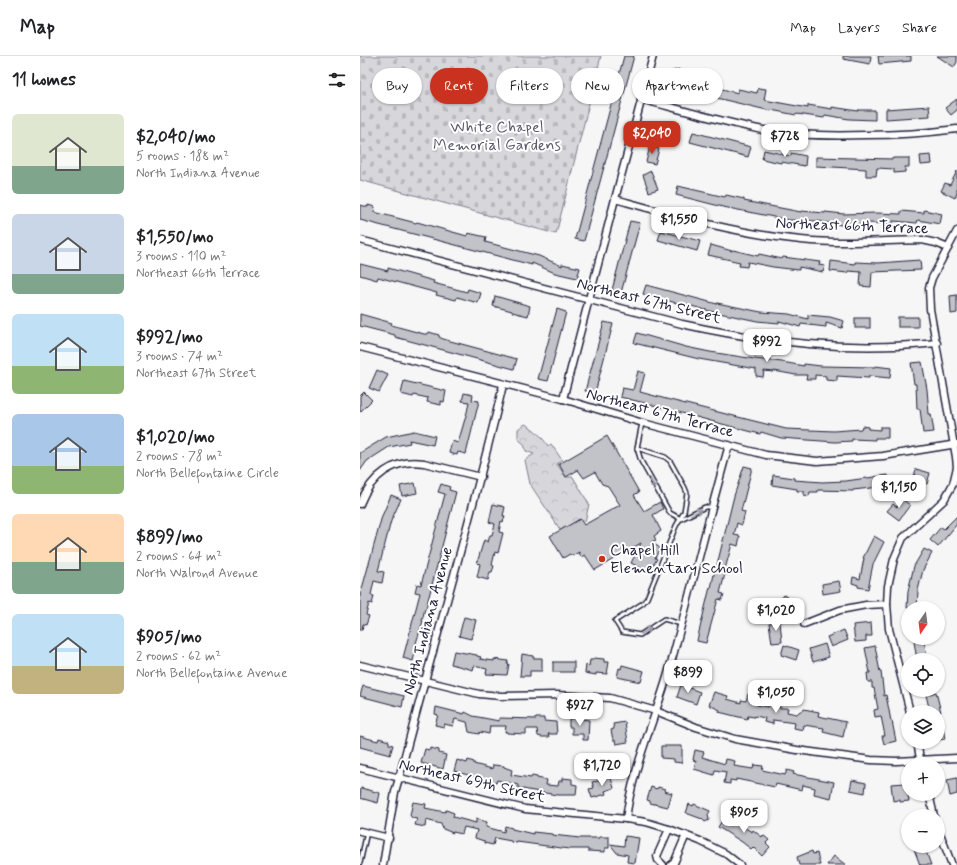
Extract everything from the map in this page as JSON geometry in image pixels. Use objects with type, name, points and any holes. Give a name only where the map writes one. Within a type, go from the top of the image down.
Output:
[{"type":"street","points":[[650,68],[653,56]]},
{"type":"street","points":[[563,399],[640,104]]},
{"type":"street","points":[[660,104],[762,130],[792,134],[837,136],[895,135],[957,129]]},
{"type":"street","name":"Northeast 66th Terrace","points":[[614,199],[712,225],[769,236],[834,242],[922,240],[936,243],[948,248]]},
{"type":"street","points":[[908,705],[889,629],[887,604],[888,586],[894,560],[903,538],[944,500],[952,484],[957,467],[955,444],[930,309],[929,288],[932,278],[957,231]]},
{"type":"street","name":"Northeast 67th Street","points":[[360,240],[589,301],[734,335],[804,345],[851,347],[902,346],[937,343]]},
{"type":"street","name":"Northeast 67th Terrace","points":[[360,349],[563,399],[643,423],[766,455],[817,461],[883,456],[955,444]]},
{"type":"street","name":"North Indiana Avenue","points":[[384,865],[395,792],[424,681],[481,477],[503,385]]},
{"type":"street","points":[[626,819],[629,797],[634,778],[656,711],[681,624],[729,445]]},
{"type":"street","points":[[360,504],[367,490],[380,475],[396,465],[405,462],[414,461],[481,477]]},
{"type":"street","points":[[804,624],[840,610],[866,605],[887,604]]},
{"type":"street","points":[[360,665],[479,694],[501,696],[557,695],[610,698],[656,711],[696,727],[735,739],[859,759],[901,761]]},
{"type":"street","points":[[945,759],[957,758]]},
{"type":"street","name":"Northeast 69th Street","points":[[360,768],[526,809],[646,822],[686,835],[726,854],[740,865]]},
{"type":"street","points":[[663,865],[658,860],[657,856],[669,829]]},
{"type":"street","points":[[360,831],[389,838]]},
{"type":"street","points":[[671,865],[674,863],[686,835]]},
{"type":"street","points":[[945,846],[952,865]]},
{"type":"lane","points":[[643,423],[637,448],[641,461],[670,513],[681,519]]},
{"type":"lane","points":[[637,448],[665,457],[670,461],[687,493],[684,512],[647,598],[643,603],[615,621],[622,632],[640,635],[664,620],[681,624]]},
{"type":"lane","points":[[681,519],[705,507],[712,507]]},
{"type":"lane","points":[[360,863],[367,832]]},
{"type":"green space","name":"White Chapel Memorial Gardens","points":[[360,56],[601,56],[598,68],[571,68],[571,104],[589,104],[556,234],[360,180]]},
{"type":"green space","points":[[525,424],[532,428],[548,446],[551,444],[562,460],[557,464],[566,477],[573,477],[589,504],[585,522],[580,519],[561,531],[530,484],[525,460],[534,454],[526,451],[524,444],[518,439],[518,429]]},
{"type":"building","points":[[624,56],[634,56],[624,93],[624,68],[621,68]]},
{"type":"building","points":[[843,56],[871,56],[870,64],[843,59]]},
{"type":"building","points":[[878,56],[911,56],[911,61],[879,64]]},
{"type":"building","points":[[937,56],[957,56],[957,62],[954,67]]},
{"type":"building","points":[[758,88],[766,89],[764,100],[808,108],[808,105],[858,111],[875,110],[875,120],[849,119],[825,115],[824,118],[771,111],[723,100],[723,89],[738,93],[738,89],[757,93]]},
{"type":"building","points":[[957,99],[957,110],[951,115],[945,108]]},
{"type":"building","points":[[611,104],[621,104],[584,241],[575,239]]},
{"type":"building","points":[[929,106],[930,116],[886,119],[886,109]]},
{"type":"building","points":[[670,122],[674,131],[658,138],[655,130]]},
{"type":"building","points":[[693,132],[751,147],[748,157],[690,142]]},
{"type":"building","points":[[650,146],[659,149],[655,164],[646,162]]},
{"type":"building","points":[[764,150],[791,156],[791,153],[806,156],[805,166],[762,159]]},
{"type":"building","points":[[931,155],[932,164],[921,165],[920,156]]},
{"type":"building","points":[[816,157],[909,158],[909,167],[905,167],[905,172],[894,173],[894,169],[877,168],[876,176],[866,176],[866,169],[816,166]]},
{"type":"building","points":[[651,171],[658,189],[649,192],[643,175]]},
{"type":"building","points":[[957,171],[957,193],[955,198],[941,191],[945,183],[950,185]]},
{"type":"building","points":[[678,186],[801,212],[901,214],[901,211],[924,213],[924,210],[942,214],[940,224],[918,220],[917,223],[893,221],[893,224],[867,223],[841,225],[817,221],[789,220],[723,207],[676,195]]},
{"type":"building","points":[[360,205],[375,207],[374,212],[467,236],[468,233],[486,237],[485,242],[539,256],[562,266],[562,264],[580,268],[577,278],[555,273],[532,263],[532,265],[360,220]]},
{"type":"building","points":[[630,221],[640,223],[621,293],[612,290]]},
{"type":"building","points":[[661,231],[700,241],[697,251],[658,240]]},
{"type":"building","points":[[711,245],[758,256],[759,254],[782,259],[783,257],[820,262],[819,265],[825,266],[823,272],[799,267],[799,270],[748,262],[747,267],[739,266],[740,262],[708,255]]},
{"type":"building","points":[[920,260],[921,270],[872,272],[871,287],[860,286],[861,272],[848,271],[847,273],[830,271],[831,261],[855,264],[855,262],[878,263]]},
{"type":"building","points":[[360,264],[388,271],[388,268],[434,281],[433,283],[467,292],[468,289],[481,293],[478,303],[457,297],[456,300],[436,295],[437,293],[378,277],[377,280],[360,275]]},
{"type":"building","points":[[646,285],[717,304],[761,312],[789,314],[808,319],[808,315],[830,317],[844,321],[842,328],[826,323],[826,327],[801,324],[800,327],[779,321],[779,323],[757,321],[684,305],[643,294]]},
{"type":"building","points":[[957,295],[957,313],[951,314],[950,296]]},
{"type":"building","points":[[495,296],[530,306],[528,316],[493,306]]},
{"type":"building","points":[[557,309],[566,312],[548,381],[538,379]]},
{"type":"building","points":[[360,314],[392,323],[391,325],[424,334],[428,334],[429,332],[439,335],[439,337],[443,339],[517,359],[514,369],[360,326]]},
{"type":"building","points":[[898,317],[918,317],[918,327],[898,327]]},
{"type":"building","points":[[855,318],[870,318],[870,328],[855,328]]},
{"type":"building","points":[[604,322],[613,324],[595,393],[585,391]]},
{"type":"building","points":[[637,333],[686,347],[710,352],[804,366],[804,364],[821,366],[875,366],[891,368],[890,378],[869,376],[869,378],[837,376],[837,381],[826,380],[826,376],[815,375],[815,379],[806,379],[807,375],[796,375],[774,371],[764,371],[763,377],[756,376],[756,369],[699,359],[634,343]]},
{"type":"building","points":[[922,362],[927,389],[929,414],[931,414],[934,432],[923,433],[920,409],[917,409],[916,384],[914,384],[911,363]]},
{"type":"building","points":[[377,370],[388,375],[379,392],[369,388]]},
{"type":"building","points":[[638,371],[645,373],[640,392],[786,429],[834,431],[861,429],[862,426],[868,427],[868,429],[880,430],[880,427],[888,427],[888,438],[875,438],[875,440],[852,439],[852,441],[835,442],[781,438],[761,432],[760,434],[620,397],[622,388],[633,390]]},
{"type":"building","points":[[404,381],[446,391],[444,402],[441,401],[441,405],[427,402],[428,398],[414,395],[413,397],[401,394]]},
{"type":"building","points":[[364,392],[372,400],[360,412],[360,396]]},
{"type":"building","points":[[464,393],[473,395],[472,400],[479,401],[466,454],[458,452],[457,455],[449,453],[452,441],[458,443],[467,412],[469,402],[462,401]]},
{"type":"building","points":[[414,431],[435,436],[433,445],[409,440],[410,443],[389,447],[367,461],[360,471],[360,453],[386,437]]},
{"type":"building","points":[[607,436],[639,492],[634,495],[644,511],[660,502],[663,509],[653,515],[661,531],[654,536],[656,540],[651,542],[660,548],[655,558],[657,559],[649,572],[631,563],[641,543],[595,570],[585,555],[581,557],[579,552],[572,556],[570,554],[563,558],[550,536],[580,519],[584,525],[620,505],[608,486],[602,484],[595,472],[584,478],[578,470],[566,477],[559,464]]},
{"type":"building","points":[[744,466],[752,468],[741,511],[745,512],[742,525],[737,523],[734,535],[740,536],[738,546],[732,544],[725,569],[730,570],[729,575],[725,574],[720,593],[724,594],[722,600],[718,599],[706,643],[697,641],[734,496]]},
{"type":"building","points":[[916,469],[930,473],[927,484],[913,481]]},
{"type":"building","points":[[773,475],[794,478],[794,480],[822,482],[846,481],[888,475],[889,486],[853,491],[818,490],[818,492],[810,492],[809,496],[804,495],[804,491],[797,491],[797,489],[772,485]]},
{"type":"building","points":[[415,483],[417,493],[402,496],[400,486]]},
{"type":"building","points":[[441,484],[450,487],[449,490],[456,492],[416,643],[413,661],[403,658],[420,593],[415,592],[417,584],[421,585],[445,494],[438,492]]},
{"type":"building","points":[[391,495],[401,499],[391,521],[378,571],[384,572],[382,583],[374,581],[371,595],[374,596],[372,604],[369,603],[366,615],[369,616],[366,625],[363,624],[362,630],[360,630],[360,596],[382,516]]},
{"type":"building","points":[[902,499],[910,505],[899,520],[887,511],[893,504],[897,507]]},
{"type":"building","points":[[493,504],[505,507],[503,516],[505,516],[503,522],[501,521],[499,532],[503,533],[498,553],[495,552],[492,565],[494,566],[492,572],[490,572],[488,580],[477,577],[480,564],[477,563],[484,540],[488,542],[495,524],[489,522]]},
{"type":"building","points":[[957,516],[957,524],[938,547],[930,540],[941,527],[944,529]]},
{"type":"building","points":[[874,536],[884,542],[873,564],[868,589],[858,587],[858,585],[852,583],[853,577],[860,579],[863,558]]},
{"type":"building","points":[[924,549],[932,553],[923,570],[918,590],[917,601],[907,601],[908,591],[914,566]]},
{"type":"building","points":[[839,581],[841,591],[823,594],[822,584]]},
{"type":"building","points":[[784,595],[792,601],[778,618],[771,612]]},
{"type":"building","points":[[464,617],[476,620],[471,639],[459,636]]},
{"type":"building","points":[[780,622],[782,642],[772,643],[769,623]]},
{"type":"building","points":[[871,623],[872,636],[866,636],[866,641],[855,642],[853,625]]},
{"type":"building","points":[[844,630],[848,640],[831,647],[827,637]]},
{"type":"building","points":[[825,644],[829,657],[813,662],[809,649]]},
{"type":"building","points":[[784,645],[799,650],[796,660],[781,655]]},
{"type":"building","points":[[914,645],[925,645],[926,653],[916,653]]},
{"type":"building","points":[[875,646],[881,672],[884,696],[886,695],[896,741],[884,744],[882,736],[885,736],[881,716],[875,717],[874,710],[878,709],[874,688],[872,688],[872,682],[868,682],[867,673],[870,673],[865,648]]},
{"type":"building","points":[[454,651],[477,655],[481,657],[480,659],[508,661],[507,664],[509,664],[507,675],[486,674],[487,669],[474,666],[473,670],[451,664]]},
{"type":"building","points":[[522,654],[533,656],[533,658],[542,658],[542,671],[530,671],[530,676],[520,676]]},
{"type":"building","points":[[594,658],[604,659],[604,662],[609,662],[607,674],[596,673],[596,675],[585,673],[586,665],[589,666],[590,660],[593,660]]},
{"type":"building","points":[[553,662],[574,662],[574,672],[553,672]]},
{"type":"building","points":[[622,665],[644,671],[641,682],[617,677],[619,668],[621,669]]},
{"type":"building","points":[[681,685],[700,692],[696,704],[677,697]]},
{"type":"building","points":[[363,686],[404,696],[402,707],[360,696]]},
{"type":"building","points":[[714,692],[728,696],[727,699],[741,703],[741,700],[746,701],[748,694],[756,696],[755,702],[757,705],[768,707],[769,704],[780,705],[779,708],[788,708],[787,712],[797,714],[804,709],[819,712],[818,716],[846,722],[843,737],[823,732],[824,728],[804,725],[803,730],[794,728],[795,723],[773,720],[773,724],[764,722],[765,718],[748,716],[747,719],[719,712],[720,710],[709,705]]},
{"type":"building","points":[[926,697],[937,697],[939,705],[928,705]]},
{"type":"building","points":[[436,707],[464,714],[465,712],[473,716],[499,721],[499,718],[544,718],[544,721],[556,722],[557,734],[548,734],[549,737],[538,736],[537,729],[526,729],[526,734],[507,733],[505,732],[506,726],[490,726],[489,734],[480,732],[479,734],[469,732],[467,722],[455,719],[453,726],[444,724],[444,727],[435,725],[438,715],[435,714]]},
{"type":"building","points":[[569,719],[589,720],[588,740],[583,740],[583,734],[572,734],[572,727],[569,727]]},
{"type":"building","points":[[625,722],[628,742],[616,744],[615,740],[613,740],[611,730],[614,729],[613,724]]},
{"type":"building","points":[[360,736],[378,741],[379,738],[389,741],[389,744],[393,745],[390,755],[360,747]]},
{"type":"building","points":[[661,746],[682,746],[682,763],[674,762],[674,759],[661,758]]},
{"type":"building","points":[[430,748],[439,750],[439,753],[446,755],[443,769],[421,763],[425,749],[430,750]]},
{"type":"building","points":[[695,750],[704,752],[702,757],[725,764],[726,759],[735,761],[734,766],[753,769],[754,765],[763,766],[762,770],[785,775],[787,770],[794,772],[793,774],[834,782],[831,798],[814,794],[815,788],[803,785],[802,790],[776,784],[775,787],[736,779],[736,781],[730,780],[730,784],[724,783],[726,772],[715,770],[714,775],[694,769],[696,761],[693,760]]},
{"type":"building","points":[[457,760],[467,763],[468,760],[474,762],[474,764],[492,769],[493,765],[504,766],[512,770],[511,775],[531,778],[532,776],[537,777],[547,780],[546,785],[558,786],[559,781],[562,781],[562,778],[572,779],[572,784],[577,785],[576,795],[557,795],[528,790],[518,788],[518,785],[497,780],[496,783],[454,771]]},
{"type":"building","points":[[610,775],[614,788],[605,791],[606,794],[592,798],[589,789],[594,788],[592,782],[603,780],[602,777]]},
{"type":"building","points":[[957,778],[957,794],[950,796],[947,780]]},
{"type":"building","points":[[852,780],[866,783],[865,793],[850,790]]},
{"type":"building","points":[[901,783],[901,801],[909,801],[900,802],[900,800],[893,801],[891,784]]},
{"type":"building","points":[[651,787],[665,789],[664,791],[672,793],[668,807],[650,803],[650,801],[647,800]]},
{"type":"building","points":[[361,788],[380,793],[378,803],[360,798]]},
{"type":"building","points":[[413,802],[426,804],[425,808],[445,812],[446,810],[454,813],[453,817],[476,823],[476,819],[487,822],[486,827],[504,832],[505,826],[533,834],[533,832],[580,838],[609,837],[609,848],[605,848],[605,852],[588,851],[588,849],[569,849],[517,843],[495,838],[493,845],[484,843],[484,841],[475,838],[477,830],[464,827],[462,834],[453,833],[443,829],[441,824],[426,820],[425,827],[415,825],[417,819],[412,818],[410,815]]},
{"type":"building","points":[[689,804],[693,806],[694,804],[710,811],[708,815],[709,820],[705,822],[702,819],[686,813]]},
{"type":"building","points":[[735,807],[739,810],[733,821],[752,832],[753,830],[762,837],[763,835],[769,840],[766,843],[770,847],[762,856],[753,847],[751,849],[718,827],[725,816],[729,818]]},
{"type":"building","points":[[625,836],[639,838],[635,863],[627,862],[628,855],[617,853],[610,844],[624,846]]},
{"type":"building","points":[[812,851],[813,854],[817,853],[820,865],[799,865],[797,857]]},
{"type":"building","points":[[916,853],[927,853],[931,865],[920,865]]},
{"type":"building","points":[[834,856],[846,865],[827,865]]},
{"type":"place","name":"Chapel Hill Elementary School","points":[[602,559]]}]
